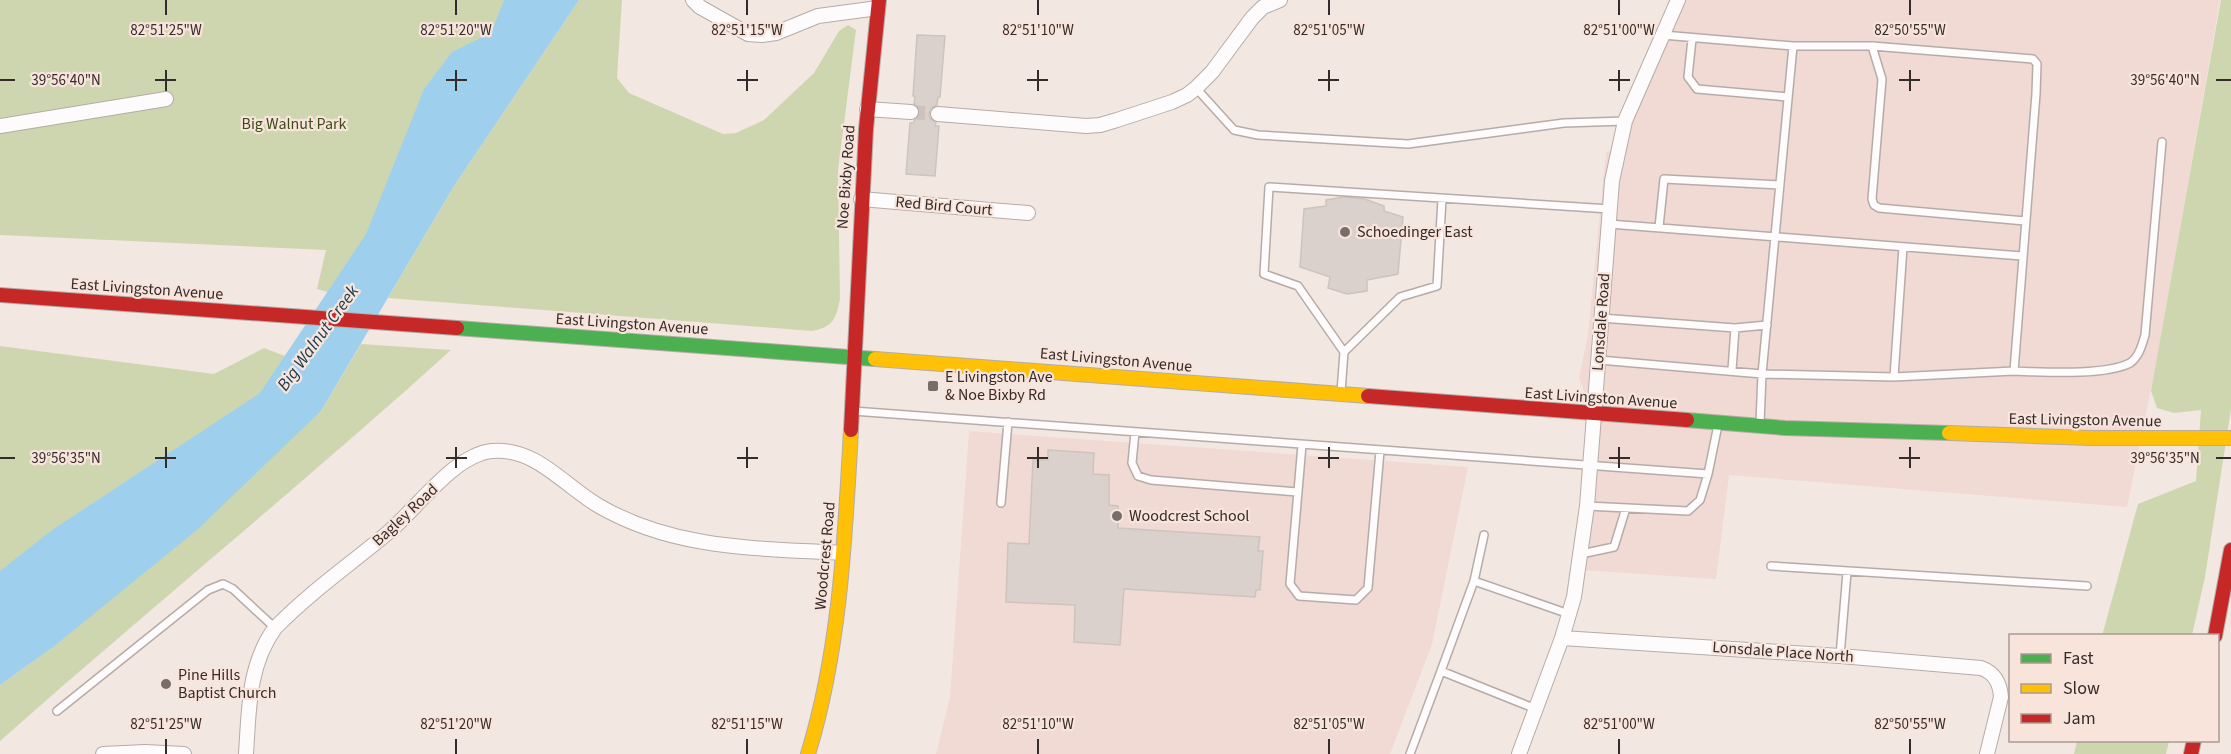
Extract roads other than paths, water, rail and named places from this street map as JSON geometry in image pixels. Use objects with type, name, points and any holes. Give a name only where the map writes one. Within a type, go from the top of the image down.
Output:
[{"type":"main road","name":"Noe Bixby Road","points":[[855,357],[861,199],[867,109],[878,4]]},
{"type":"main road","name":"East Livingston Avenue","points":[[0,295],[1760,426],[1938,434],[2231,438]]},
{"type":"main road","name":"Woodcrest Road","points":[[808,754],[819,722],[834,643],[853,411],[855,357]]},
{"type":"main road","points":[[2215,634],[2231,550]]},
{"type":"street","points":[[693,0],[700,7],[748,34],[762,35],[776,33],[818,16],[878,4]]},
{"type":"street","points":[[938,114],[1086,126],[1100,125],[1172,102],[1197,88],[1212,72],[1252,18],[1263,7],[1280,0]]},
{"type":"street","name":"Lonsdale Road","points":[[1519,754],[1562,638],[1574,597],[1581,554],[1587,506],[1612,181],[1625,121],[1678,0]]},
{"type":"street","points":[[0,126],[166,99]]},
{"type":"street","points":[[867,109],[911,112]]},
{"type":"street","name":"Red Bird Court","points":[[861,199],[1028,213]]},
{"type":"street","name":"Bagley Road","points":[[246,754],[254,671],[266,640],[275,628],[391,530],[456,467],[489,451],[515,452],[535,460],[597,504],[628,522],[656,532],[722,546],[842,553]]},
{"type":"street","name":"Lonsdale Place North","points":[[1562,638],[1840,656],[1981,668],[1989,671],[1999,682],[2001,697],[1987,754]]},
{"type":"street","points":[[103,754],[145,752],[184,754]]},
{"type":"lane","points":[[1663,34],[1692,39],[1792,46],[1872,46],[2028,57],[2035,61],[2038,70],[2014,371]]},
{"type":"lane","points":[[1692,39],[1688,77],[1697,89],[1788,97]]},
{"type":"lane","points":[[1760,426],[1762,374],[1792,46]]},
{"type":"lane","points":[[1872,46],[1882,79],[1872,198],[1874,205],[1879,208],[2025,221]]},
{"type":"lane","points":[[1197,88],[1234,130],[1258,135],[1408,144],[1564,123],[1625,121]]},
{"type":"lane","points":[[1599,360],[1762,374],[1894,377],[2014,371],[2106,370],[2131,362],[2140,351],[2145,335],[2162,142]]},
{"type":"lane","points":[[1659,227],[1664,179],[1780,185]]},
{"type":"lane","points":[[1341,395],[1344,352],[1298,286],[1264,274],[1269,187],[1610,209]]},
{"type":"lane","points":[[1344,352],[1400,297],[1437,286],[1442,199]]},
{"type":"lane","points":[[1609,224],[2022,256]]},
{"type":"lane","points":[[1894,377],[1903,247]]},
{"type":"lane","points":[[1602,318],[1736,328],[1767,325]]},
{"type":"lane","points":[[1732,370],[1736,328]]},
{"type":"lane","points":[[853,411],[1708,474]]},
{"type":"lane","points":[[1000,502],[1008,422]]},
{"type":"lane","points":[[1587,506],[1688,511],[1700,500],[1719,423]]},
{"type":"lane","points":[[1135,432],[1132,463],[1138,476],[1152,480],[1297,492]]},
{"type":"lane","points":[[1302,445],[1290,584],[1299,596],[1356,600],[1368,588],[1380,451]]},
{"type":"lane","points":[[1581,554],[1614,547],[1626,508]]},
{"type":"lane","points":[[1410,754],[1474,581],[1484,535]]},
{"type":"lane","points":[[1771,566],[2087,586]]},
{"type":"lane","points":[[1840,656],[1847,572]]},
{"type":"lane","points":[[1474,581],[1569,614]]},
{"type":"lane","points":[[57,711],[208,590],[223,584],[242,596],[275,628]]},
{"type":"lane","points":[[1441,671],[1536,709]]},
{"type":"water","name":"Big Walnut Creek","points":[[504,0],[579,0],[454,186],[321,411],[197,530],[52,648],[0,685],[0,571],[52,530],[260,393],[366,234],[424,89],[452,52],[491,33]]},
{"type":"tunnel","points":[[911,112],[938,114]]},
{"type":"place","name":"Schoedinger East","points":[[1345,232]]},
{"type":"place","name":"E Livingston Ave & Noe Bixby Rd","points":[[933,386]]},
{"type":"place","name":"Woodcrest School","points":[[1117,516]]},
{"type":"place","name":"Pine Hills Baptist Church","points":[[166,684]]},
{"type":"park label","name":"Big Walnut Park","points":[[294,124]]}]
